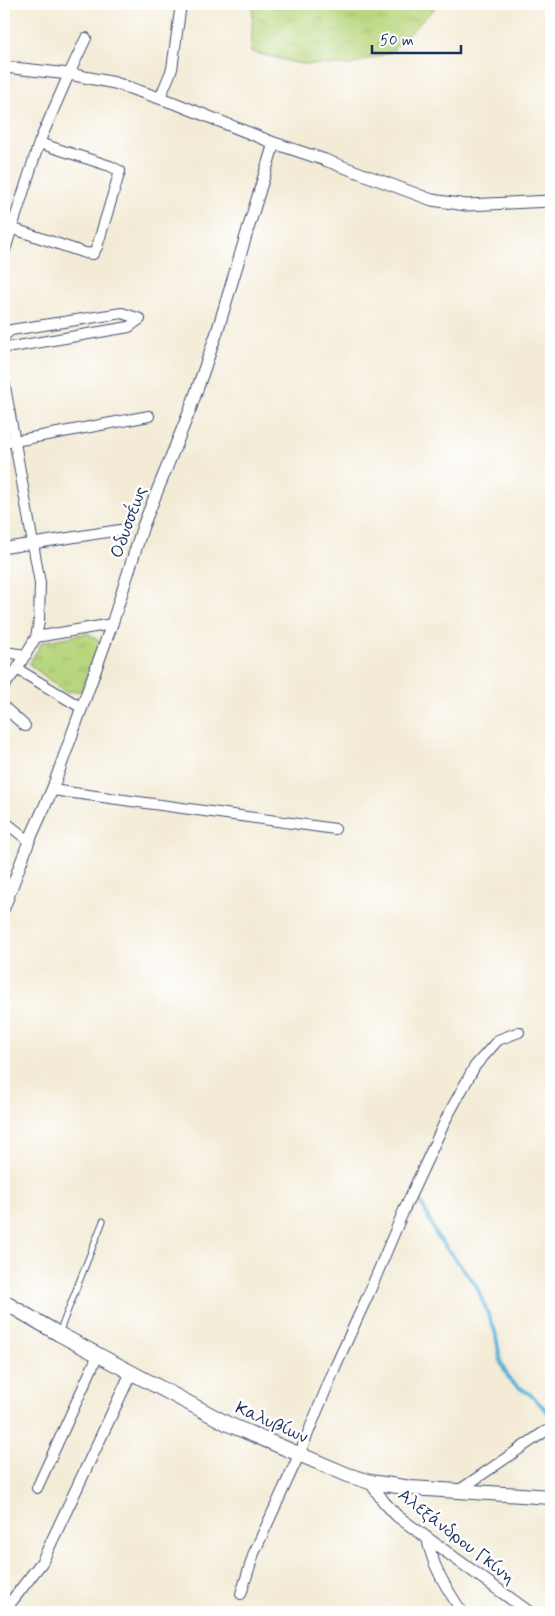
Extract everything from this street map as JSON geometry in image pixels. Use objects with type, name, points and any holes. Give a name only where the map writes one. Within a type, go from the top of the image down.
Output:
[{"type":"main road","name":"Καλυβίων","points":[[4,1302],[59,1334],[228,1424],[348,1475],[370,1482],[411,1488],[551,1496]]},
{"type":"street","points":[[160,98],[172,70],[181,4]]},
{"type":"street","points":[[4,253],[39,143],[86,38]]},
{"type":"street","points":[[4,67],[69,74],[115,83],[160,98],[274,143],[432,200],[466,205],[551,201]]},
{"type":"street","points":[[11,228],[93,254],[100,238],[120,171],[39,143]]},
{"type":"street","name":"Οδυσσέως","points":[[4,908],[29,841],[52,790],[82,708],[112,624],[142,526],[190,410],[217,332],[274,143]]},
{"type":"street","points":[[4,336],[10,330],[122,313],[140,319],[129,327],[12,347],[4,346]]},
{"type":"street","points":[[4,381],[40,583],[39,621],[36,637],[17,670],[4,686]]},
{"type":"street","points":[[4,444],[149,416]]},
{"type":"street","points":[[4,548],[120,530]]},
{"type":"street","points":[[36,637],[112,624]]},
{"type":"street","points":[[4,652],[26,655]]},
{"type":"street","points":[[17,670],[82,708]]},
{"type":"street","points":[[4,708],[25,726]]},
{"type":"street","points":[[52,790],[335,829]]},
{"type":"street","points":[[4,821],[29,841]]},
{"type":"street","points":[[241,1594],[254,1553],[299,1455],[404,1210],[447,1117],[475,1066],[498,1040],[519,1032]]},
{"type":"street","points":[[36,1488],[98,1355]]},
{"type":"street","points":[[4,1611],[42,1562],[131,1373]]},
{"type":"street","points":[[458,1490],[548,1431]]},
{"type":"street","name":"Αλεξάνδρου Γκίνη","points":[[370,1482],[397,1516],[529,1612]]},
{"type":"street","points":[[427,1538],[430,1556],[462,1612]]},
{"type":"lane","points":[[59,1334],[102,1221]]},
{"type":"green space","points":[[253,4],[439,4],[391,52],[350,65],[301,64],[251,52]]},
{"type":"green space","points":[[88,633],[100,642],[81,691],[65,692],[29,664],[42,642]]},
{"type":"waterway","points":[[421,1202],[437,1236],[476,1285],[495,1331],[501,1363],[511,1382],[531,1395],[548,1412],[551,1421]]}]
